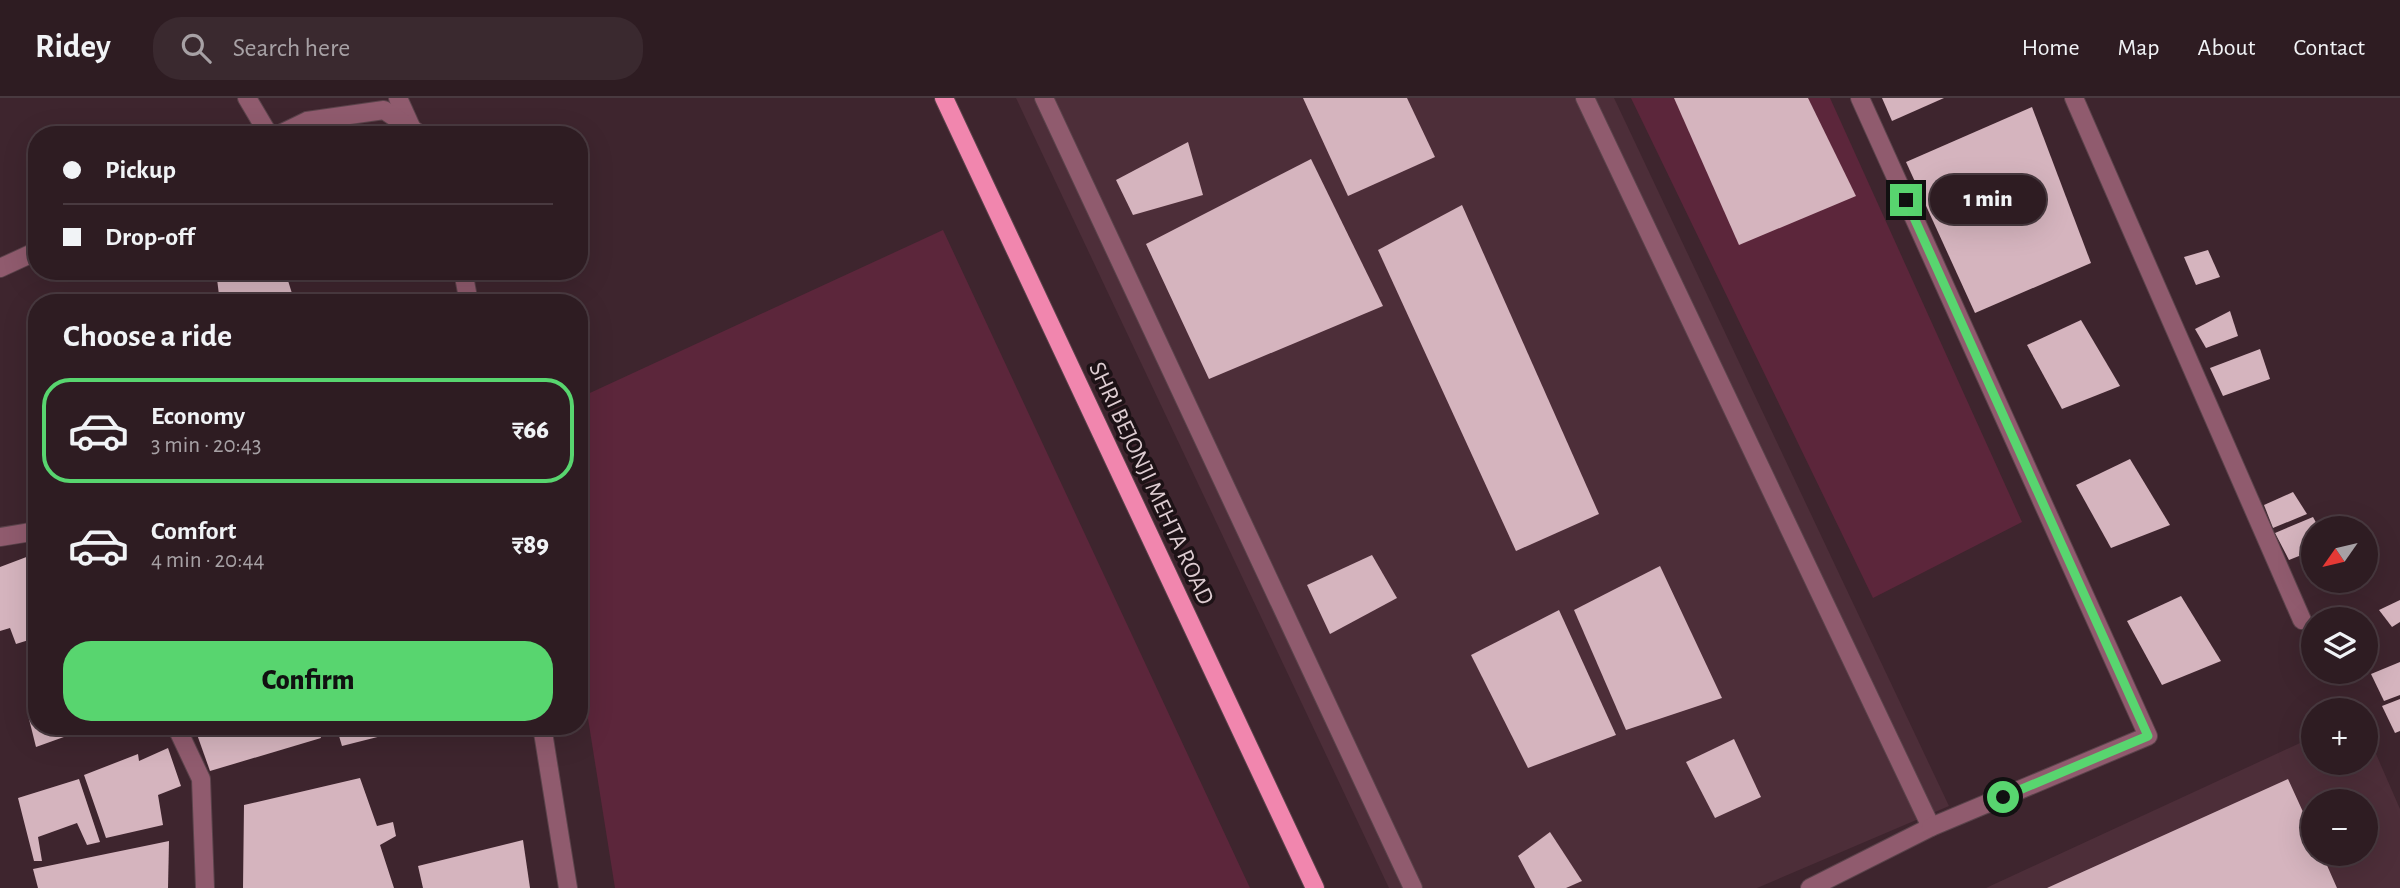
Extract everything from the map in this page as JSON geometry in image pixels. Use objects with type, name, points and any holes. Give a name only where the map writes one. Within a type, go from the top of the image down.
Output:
[{"type":"main road","name":"SHRI BEJONJI MEHTA ROAD","points":[[944,98],[1315,888]]},
{"type":"street","points":[[247,98],[264,126]]},
{"type":"street","points":[[398,98],[413,126]]},
{"type":"street","points":[[1044,98],[1413,888]]},
{"type":"street","points":[[1585,98],[1931,827]]},
{"type":"street","points":[[1810,888],[1931,827],[2148,736],[1860,98]]},
{"type":"street","points":[[2074,98],[2301,619]]},
{"type":"street","points":[[297,126],[307,121],[384,110],[407,126]]},
{"type":"street","points":[[0,268],[28,255]]},
{"type":"street","points":[[0,537],[28,532]]},
{"type":"street","points":[[180,735],[201,779],[205,888]]},
{"type":"street","points":[[543,735],[568,888]]},
{"type":"shaded area","points":[[1016,98],[1614,98],[1949,806],[1757,888],[1389,888]]},
{"type":"shaded area","points":[[1631,98],[1830,98],[2022,522],[1873,598]]},
{"type":"shaded area","points":[[943,230],[1250,888],[615,888],[588,718],[588,394]]},
{"type":"shaded area","points":[[2301,743],[2301,775],[2378,775],[2378,759],[2400,809],[2400,888],[1986,888]]},
{"type":"building","points":[[1303,98],[1407,98],[1435,157],[1348,196]]},
{"type":"building","points":[[1674,98],[1808,98],[1856,196],[1739,245]]},
{"type":"building","points":[[1882,98],[1944,98],[1892,121]]},
{"type":"building","points":[[2032,107],[2091,263],[1975,313],[1906,162]]},
{"type":"building","points":[[1188,142],[1203,195],[1133,215],[1116,180]]},
{"type":"building","points":[[1311,159],[1383,306],[1209,379],[1146,244]]},
{"type":"building","points":[[1462,205],[1599,514],[1516,551],[1378,250]]},
{"type":"building","points":[[2208,250],[2220,277],[2196,285],[2184,257]]},
{"type":"building","points":[[217,280],[288,280],[292,294],[219,294]]},
{"type":"building","points":[[2230,311],[2238,336],[2206,348],[2195,329]]},
{"type":"building","points":[[2081,320],[2120,386],[2062,409],[2027,345]]},
{"type":"building","points":[[2260,349],[2270,379],[2223,396],[2210,368]]},
{"type":"building","points":[[2130,459],[2170,525],[2111,548],[2076,485]]},
{"type":"building","points":[[2293,492],[2307,514],[2273,528],[2264,505]]},
{"type":"building","points":[[2301,522],[2301,555],[2289,560],[2275,533]]},
{"type":"building","points":[[1372,555],[1397,598],[1330,634],[1307,585]]},
{"type":"building","points":[[28,556],[28,640],[16,644],[10,628],[0,631],[0,567]]},
{"type":"building","points":[[1660,566],[1722,698],[1626,730],[1574,610]]},
{"type":"building","points":[[2181,596],[2221,661],[2162,685],[2127,621]]},
{"type":"building","points":[[2400,600],[2400,622],[2392,627],[2379,610]]},
{"type":"building","points":[[1559,610],[1616,735],[1528,768],[1471,655]]},
{"type":"building","points":[[2400,662],[2400,695],[2384,701],[2376,684],[2378,684],[2378,671]]},
{"type":"building","points":[[2400,699],[2400,731],[2395,733],[2382,706]]},
{"type":"building","points":[[33,735],[69,735],[36,747]]},
{"type":"building","points":[[197,735],[320,735],[321,738],[210,771]]},
{"type":"building","points":[[339,735],[385,735],[342,746]]},
{"type":"building","points":[[1734,739],[1761,797],[1715,818],[1686,762]]},
{"type":"building","points":[[168,748],[181,786],[158,795],[163,825],[106,838],[84,775],[138,754],[139,761]]},
{"type":"building","points":[[360,778],[377,826],[393,822],[396,836],[380,845],[394,888],[243,888],[244,805]]},
{"type":"building","points":[[79,779],[100,842],[87,845],[77,823],[38,837],[42,861],[34,861],[18,798]]},
{"type":"building","points":[[2288,779],[2301,808],[2301,866],[2327,866],[2337,888],[2047,888]]},
{"type":"building","points":[[1550,832],[1582,881],[1566,888],[1535,888],[1518,856]]},
{"type":"building","points":[[523,840],[530,888],[423,888],[418,866]]},
{"type":"building","points":[[169,841],[168,888],[38,888],[33,869]]},
{"type":"route","points":[[1906,200],[2148,736],[2003,797]]}]
